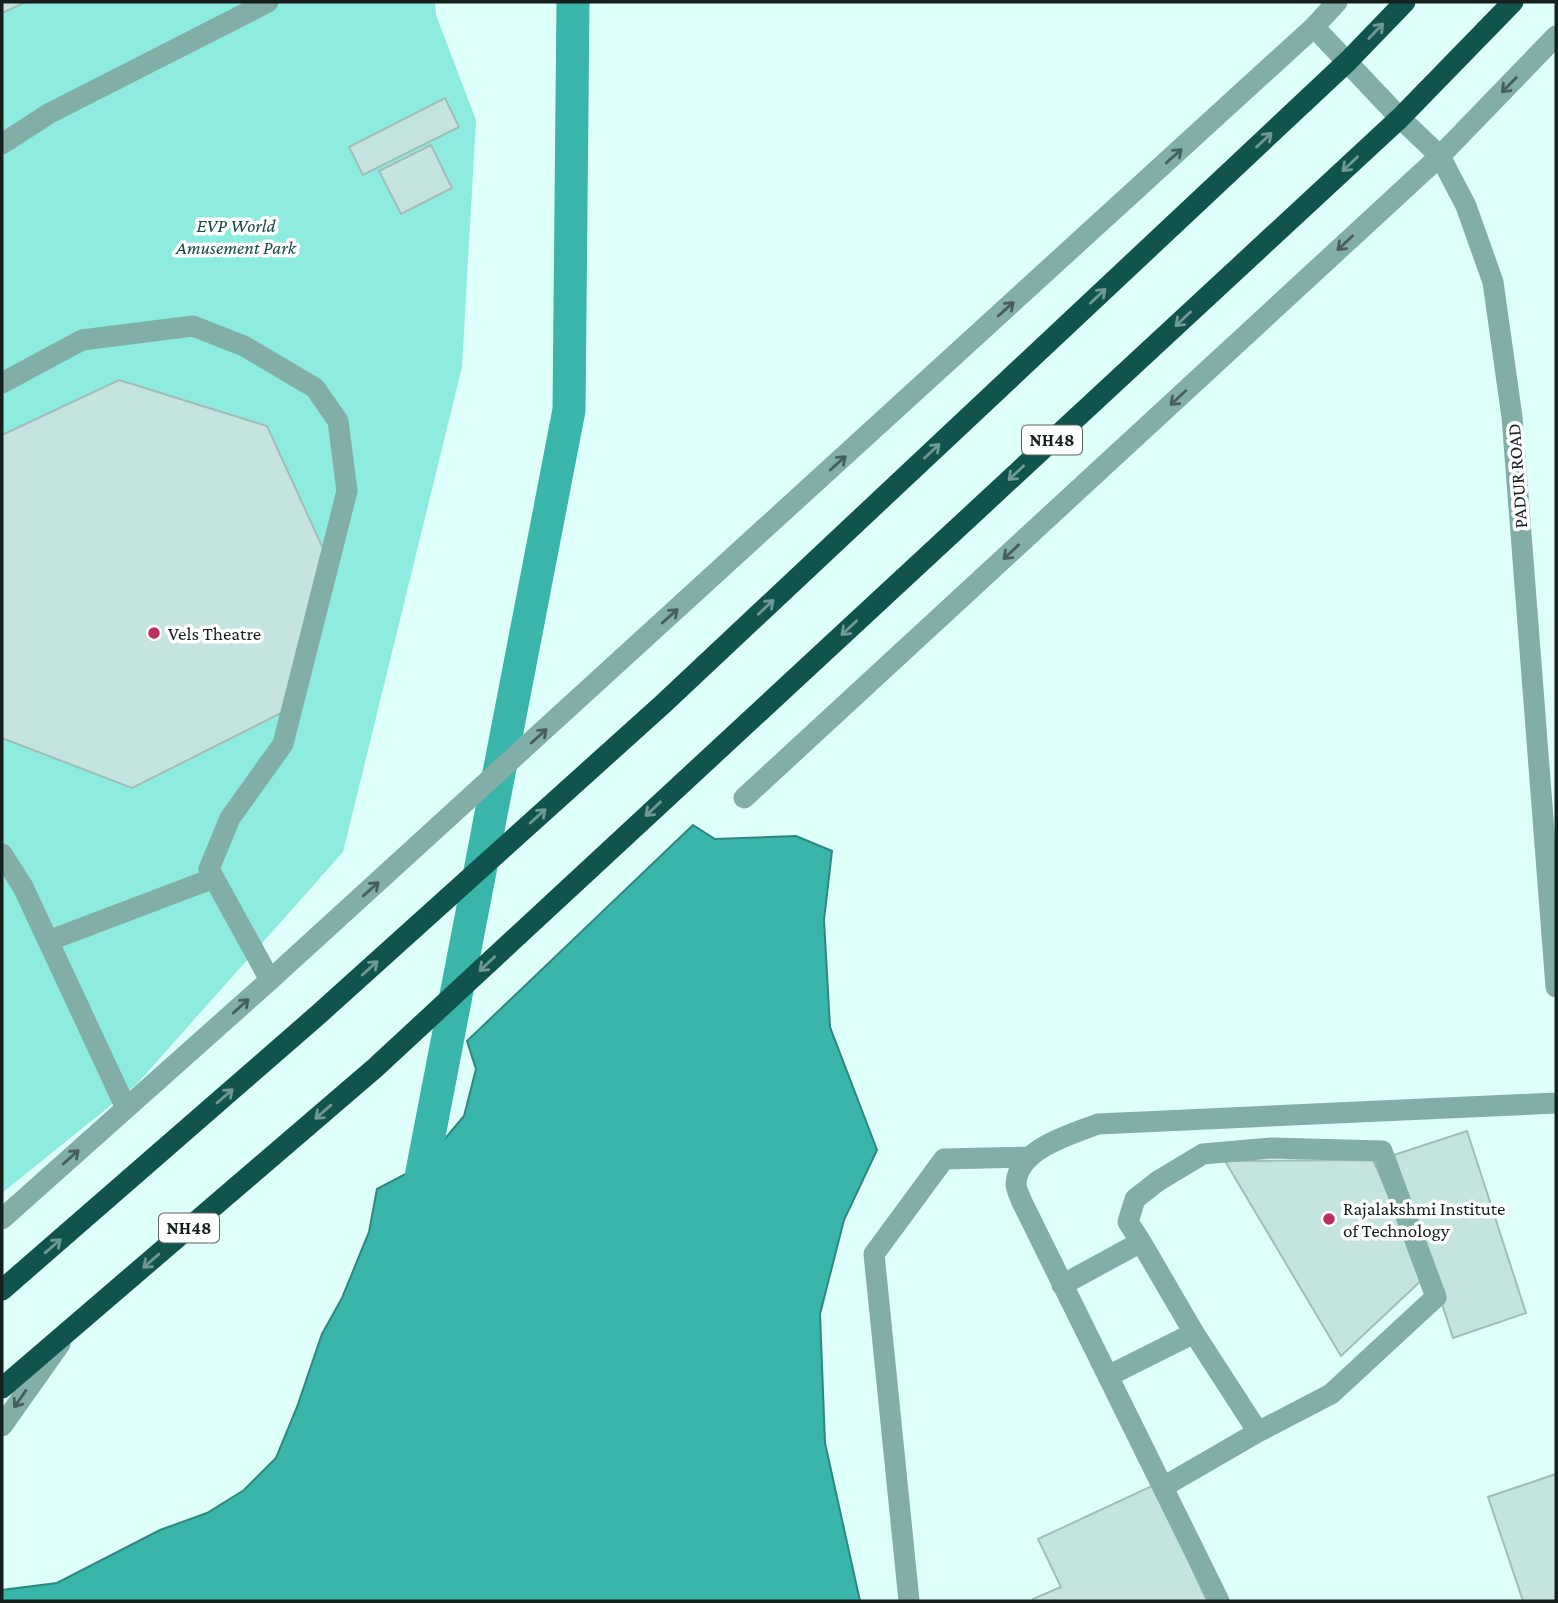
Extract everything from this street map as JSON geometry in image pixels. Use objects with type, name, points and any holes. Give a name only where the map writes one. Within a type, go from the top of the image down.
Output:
[{"type":"highway","points":[[4,1288],[319,1014],[663,704],[1348,61],[1405,2]]},
{"type":"highway","name":"NH48","points":[[2,1388],[375,1068],[1400,118],[1513,2]]},
{"type":"street","points":[[2,144],[50,113],[268,2]]},
{"type":"street","points":[[2,1219],[277,974],[620,662],[1314,27],[1337,2]]},
{"type":"street","name":"PADUR ROAD","points":[[1314,27],[1440,156],[1466,206],[1493,282],[1512,417],[1556,987]]},
{"type":"street","points":[[744,798],[1440,156],[1556,36]]},
{"type":"street","points":[[2,383],[82,340],[193,326],[244,346],[315,388],[338,421],[346,491],[283,744],[230,818],[209,869],[277,974]]},
{"type":"street","points":[[2,854],[23,887],[126,1108]]},
{"type":"street","points":[[48,941],[214,878]]},
{"type":"street","points":[[1219,1601],[1021,1199],[1016,1186],[1018,1174],[1029,1157],[1059,1139],[1098,1124],[1556,1103]]},
{"type":"street","points":[[1163,1488],[1258,1432],[1331,1394],[1436,1297],[1382,1151],[1272,1148],[1203,1154],[1158,1181],[1135,1199],[1128,1222],[1194,1334],[1258,1432]]},
{"type":"street","points":[[909,1601],[874,1254],[944,1159],[1029,1157]]},
{"type":"street","points":[[1062,1285],[1141,1242]]},
{"type":"street","points":[[2,1426],[67,1333]]},
{"type":"street","points":[[1108,1376],[1194,1334]]},
{"type":"green space","name":"EVP World Amusement Park","points":[[2,2],[435,2],[436,15],[476,120],[462,367],[343,852],[136,1085],[2,1193]]},
{"type":"shaded area","points":[[693,825],[715,839],[796,836],[832,851],[824,920],[830,1027],[877,1150],[844,1220],[820,1314],[825,1443],[860,1601],[2,1601],[2,1590],[57,1583],[160,1530],[207,1513],[244,1490],[276,1458],[322,1334],[342,1298],[369,1232],[377,1189],[423,1165],[464,1116],[476,1069],[467,1041]]},
{"type":"building","points":[[2,2],[26,2],[2,13]]},
{"type":"building","points":[[445,98],[459,127],[363,175],[349,147]]},
{"type":"building","points":[[431,145],[452,188],[401,214],[379,171]]},
{"type":"building","name":"Vels Theatre","points":[[119,380],[267,426],[327,557],[287,710],[132,788],[2,738],[2,435]]},
{"type":"building","points":[[1467,1131],[1526,1313],[1453,1338],[1394,1155]]},
{"type":"building","name":"Rajalakshmi Institute of Technology","points":[[1373,1160],[1425,1277],[1341,1356],[1225,1161]]},
{"type":"building","points":[[1556,1474],[1556,1601],[1523,1601],[1488,1497]]},
{"type":"building","points":[[1154,1485],[1207,1601],[1034,1601],[1033,1599],[1061,1587],[1038,1539]]},
{"type":"waterway","points":[[415,1208],[569,410],[573,2]]},
{"type":"place","name":"Vels Theatre","points":[[154,633]]},
{"type":"place","name":"Rajalakshmi Institute of Technology","points":[[1329,1219]]}]
